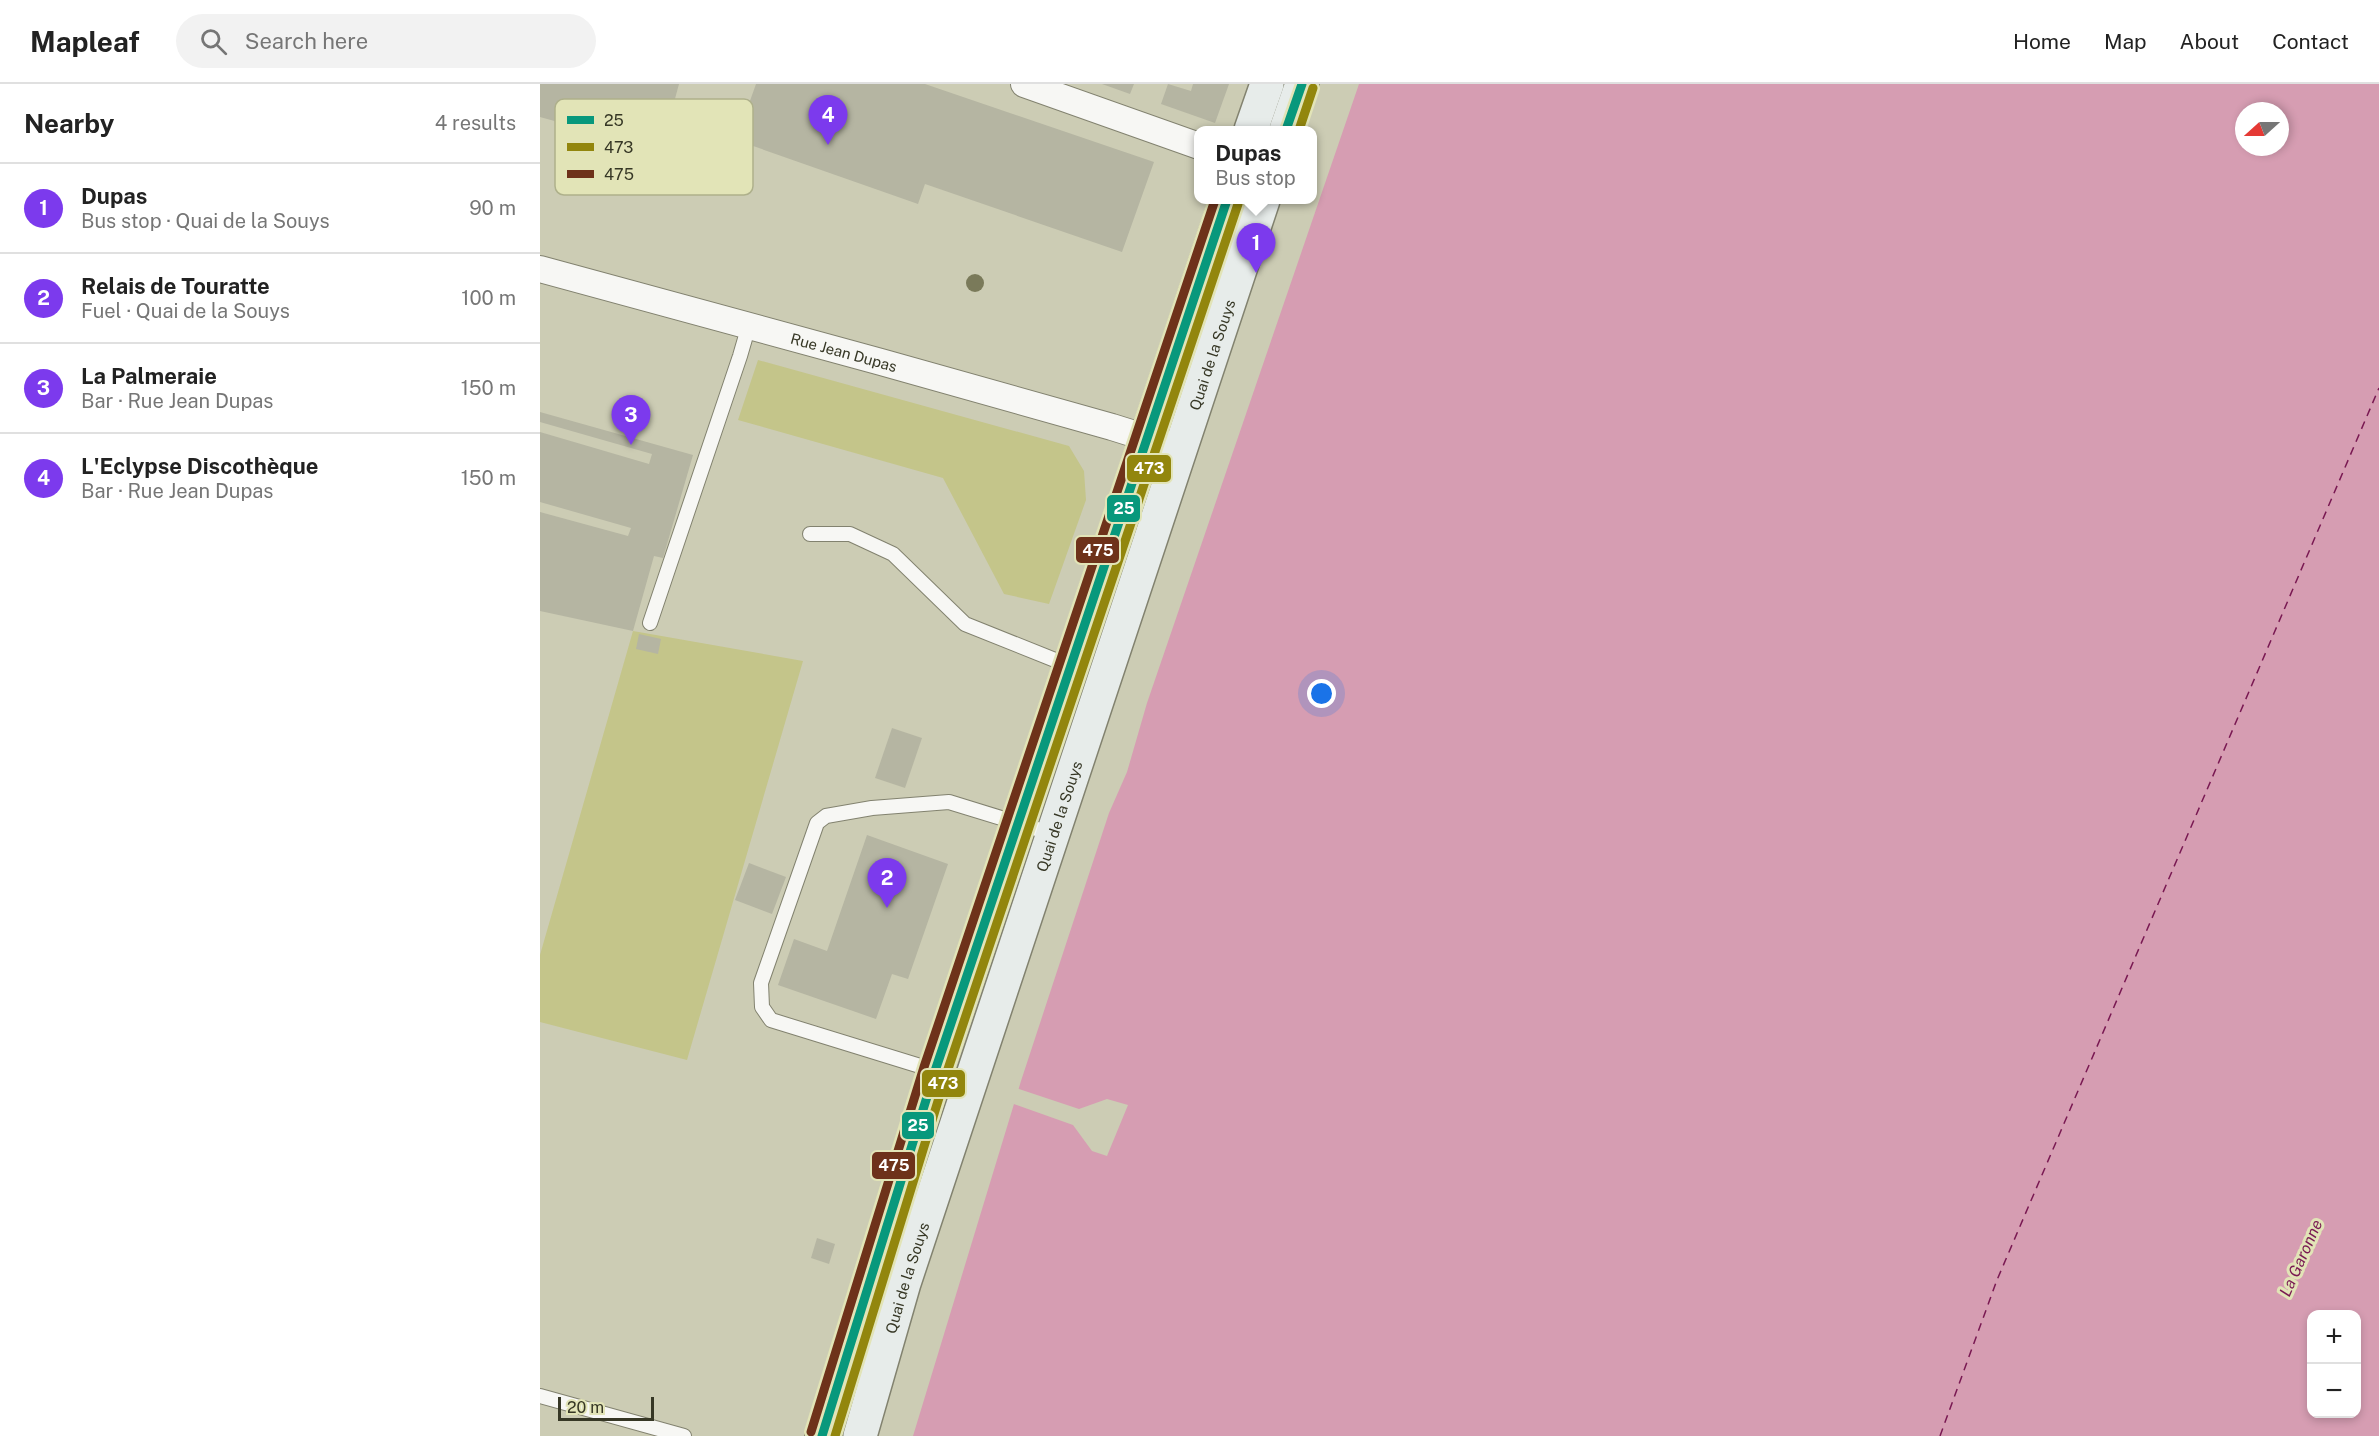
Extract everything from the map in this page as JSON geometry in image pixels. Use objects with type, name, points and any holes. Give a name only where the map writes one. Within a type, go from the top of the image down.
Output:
[{"type":"main road","points":[[1252,126],[1267,84]]},
{"type":"main road","points":[[1287,126],[1302,84]]},
{"type":"main road","points":[[822,1436],[935,1071],[1226,204]]},
{"type":"main road","name":"Quai de la Souys","points":[[860,1436],[904,1283],[1262,204]]},
{"type":"street","points":[[1024,84],[1194,144]]},
{"type":"street","name":"Rue Jean Dupas","points":[[541,274],[749,325],[1179,448]]},
{"type":"lane","points":[[650,623],[749,325]]},
{"type":"lane","points":[[810,534],[850,534],[893,554],[966,624],[1070,666]]},
{"type":"lane","points":[[972,1082],[771,1020],[762,1007],[761,983],[817,822],[826,816],[872,808],[949,802],[1053,834]]},
{"type":"lane","points":[[540,1396],[684,1436]]},
{"type":"green space","points":[[758,360],[1069,446],[1084,471],[1086,500],[1049,604],[1004,594],[943,478],[738,420]]},
{"type":"green space","points":[[633,631],[803,661],[687,1060],[540,1022],[540,955]]},
{"type":"water","name":"La Garonne","points":[[1359,84],[2379,84],[2379,1436],[913,1436],[1021,1081],[1109,813],[1127,772],[1147,703]]},
{"type":"pier","points":[[1016,1088],[1079,1109],[1107,1099],[1128,1105],[1107,1156],[1092,1151],[1073,1125],[1011,1103]]},
{"type":"building","points":[[540,84],[679,84],[675,99],[555,99],[555,121],[540,117]]},
{"type":"building","points":[[756,84],[925,84],[1154,162],[1122,252],[925,184],[918,204],[753,146],[753,99],[751,99]]},
{"type":"building","points":[[1102,84],[1134,84],[1130,94]]},
{"type":"building","points":[[1168,84],[1191,91],[1193,84],[1229,84],[1215,123],[1161,104]]},
{"type":"building","points":[[540,412],[693,455],[663,558],[654,556],[633,631],[540,611],[540,512],[628,536],[631,528],[540,502],[540,432],[649,464],[652,454],[540,422]]},
{"type":"building","points":[[639,634],[661,639],[658,654],[636,649]]},
{"type":"building","points":[[892,728],[922,738],[905,788],[875,778]]},
{"type":"building","points":[[867,835],[948,864],[908,979],[892,974],[876,1019],[778,985],[794,939],[827,951]]},
{"type":"building","points":[[749,863],[786,877],[772,914],[735,900]]},
{"type":"building","points":[[817,1238],[835,1244],[829,1264],[811,1258]]},
{"type":"ferry route","points":[[1940,1436],[1997,1280],[2379,388]]},
{"type":"transit line","name":"25","points":[[1287,126],[1302,84]]},
{"type":"transit line","name":"473","points":[[1300,126],[1313,88]]},
{"type":"transit line","name":"475","points":[[811,1432],[924,1067],[1214,204]]},
{"type":"transit line","name":"25","points":[[822,1436],[935,1071],[1226,204]]},
{"type":"transit line","name":"473","points":[[835,1436],[946,1075],[1238,204]]},
{"type":"place","name":"L'Eclypse Discothèque","points":[[828,145]]},
{"type":"place","name":"Dupas","points":[[1256,273]]},
{"type":"place","name":"La Palmeraie","points":[[631,445]]},
{"type":"place","name":"Relais de Touratte","points":[[887,908]]}]
